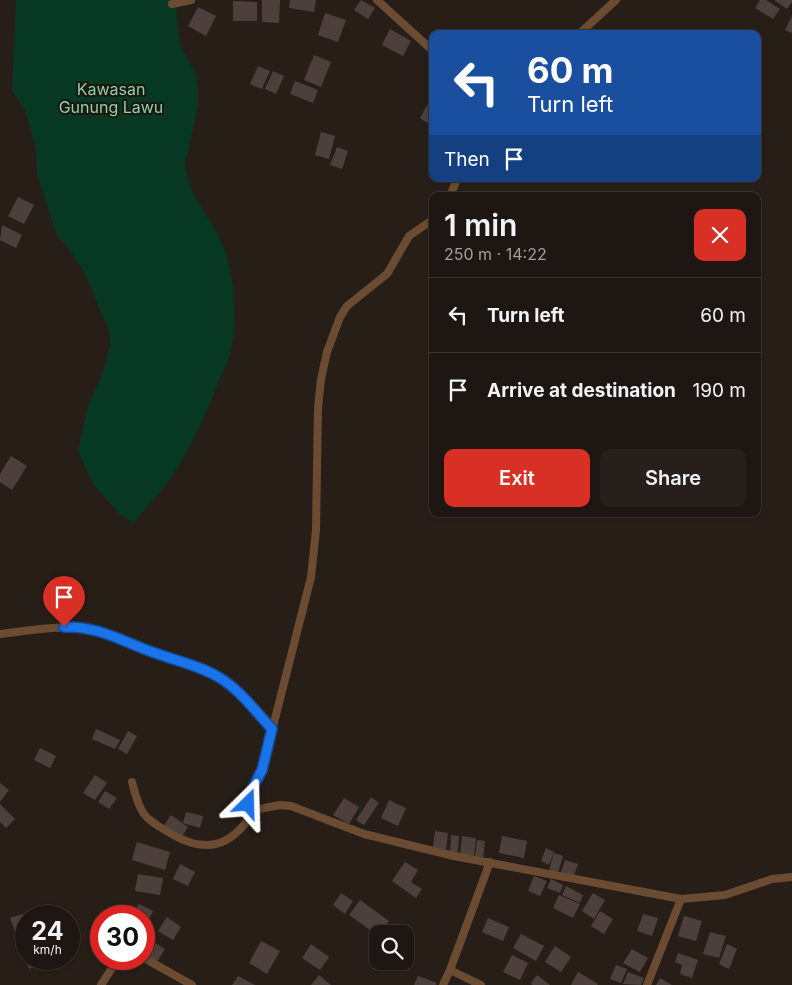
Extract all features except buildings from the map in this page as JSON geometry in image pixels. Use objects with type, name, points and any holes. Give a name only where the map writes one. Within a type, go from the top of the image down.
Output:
[{"type":"street","points":[[172,4],[191,0]]},
{"type":"street","points":[[376,0],[429,47]]},
{"type":"street","points":[[583,30],[616,0]]},
{"type":"street","points":[[254,810],[248,804],[248,799],[262,770],[311,577],[316,530],[318,408],[321,379],[327,352],[340,317],[347,306],[387,274],[409,236],[429,222]]},
{"type":"street","points":[[0,634],[81,626],[100,630],[221,678],[272,729]]},
{"type":"street","points":[[132,782],[137,801],[145,816],[174,836],[193,844],[209,846],[237,833],[245,826],[254,810],[280,805],[291,806],[364,834],[490,862],[681,899],[724,895],[772,879],[792,877]]},
{"type":"street","points":[[443,985],[490,862]]},
{"type":"street","points":[[647,985],[681,899]]},
{"type":"street","points":[[155,964],[192,985]]},
{"type":"street","points":[[101,985],[111,970]]},
{"type":"street","points":[[450,970],[481,985]]},
{"type":"green space","name":"Kawasan Gunung Lawu","points":[[16,0],[175,0],[180,45],[196,74],[198,107],[185,163],[190,186],[219,237],[228,260],[234,297],[232,346],[209,406],[186,454],[163,488],[133,523],[120,514],[93,484],[78,452],[88,405],[101,377],[110,347],[109,331],[84,272],[67,246],[57,236],[37,174],[36,149],[25,110],[12,91]]},
{"type":"route","points":[[64,627],[81,626],[100,630],[208,672],[221,678],[233,688],[272,729],[262,770],[250,793],[248,804]]}]
